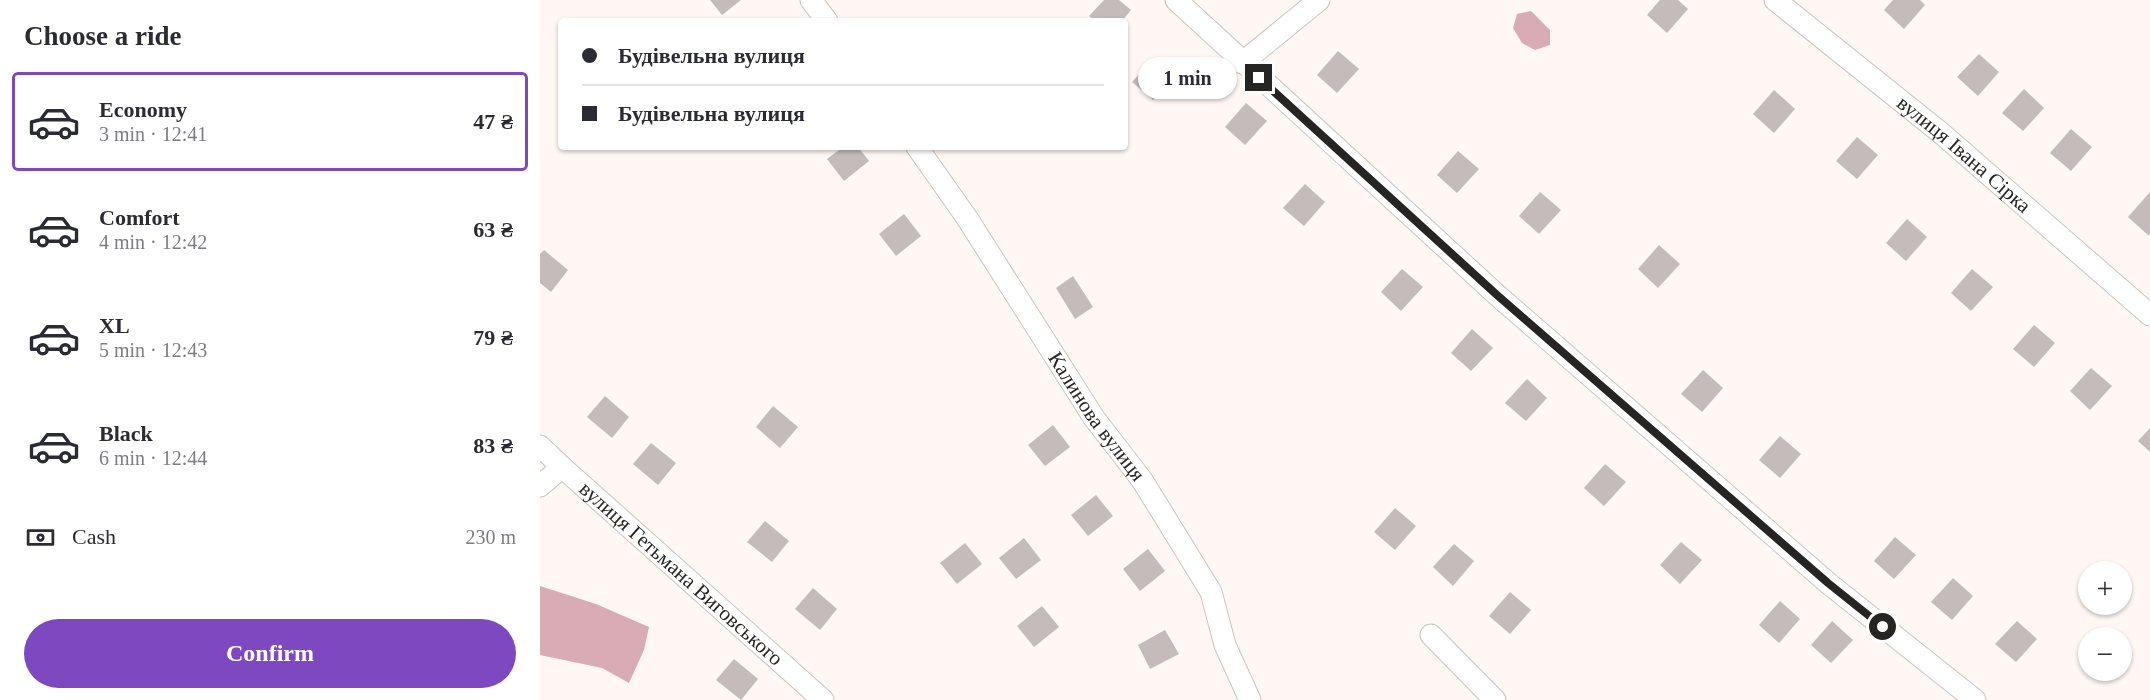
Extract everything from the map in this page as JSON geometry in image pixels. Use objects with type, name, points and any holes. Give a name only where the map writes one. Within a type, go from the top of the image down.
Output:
[{"type":"street","points":[[811,0],[824,18]]},
{"type":"street","points":[[1176,0],[1497,295],[1644,424],[1828,583],[1975,700]]},
{"type":"street","points":[[1242,63],[1319,0]]},
{"type":"street","name":"вулиця Івана Сірка","points":[[1775,0],[1941,133],[2150,315]]},
{"type":"street","name":"Калинова вулиця","points":[[919,150],[967,218],[1094,418],[1142,480],[1204,582],[1210,592],[1225,645],[1251,700]]},
{"type":"street","points":[[540,446],[562,467]]},
{"type":"street","name":"вулиця Гетьмана Виговського","points":[[540,486],[562,467],[823,700]]},
{"type":"street","points":[[1431,635],[1495,700]]},
{"type":"shaded area","points":[[1531,11],[1550,30],[1550,45],[1535,50],[1522,43],[1513,28],[1517,14]]},
{"type":"shaded area","points":[[540,586],[596,604],[649,627],[644,650],[629,683],[602,668],[540,655]]},
{"type":"building","points":[[710,0],[741,0],[722,15]]},
{"type":"building","points":[[1104,0],[1119,0],[1131,10],[1124,18],[1091,18],[1089,16]]},
{"type":"building","points":[[1660,0],[1678,0],[1688,9],[1667,33],[1647,15]]},
{"type":"building","points":[[1893,0],[1920,0],[1925,5],[1904,29],[1884,10]]},
{"type":"building","points":[[1338,51],[1359,69],[1337,93],[1317,75]]},
{"type":"building","points":[[1979,54],[1999,72],[1978,96],[1957,77]]},
{"type":"building","points":[[1154,58],[1174,76],[1153,100],[1132,82]]},
{"type":"building","points":[[2024,89],[2044,108],[2023,131],[2002,113]]},
{"type":"building","points":[[1774,90],[1795,109],[1774,133],[1753,114]]},
{"type":"building","points":[[1246,103],[1267,121],[1245,145],[1225,127]]},
{"type":"building","points":[[2071,129],[2092,147],[2071,171],[2050,153]]},
{"type":"building","points":[[1857,137],[1878,155],[1857,179],[1836,161]]},
{"type":"building","points":[[839,150],[860,150],[869,161],[844,181],[827,159]]},
{"type":"building","points":[[1458,151],[1479,169],[1457,193],[1437,175]]},
{"type":"building","points":[[1305,184],[1325,202],[1304,226],[1283,208]]},
{"type":"building","points":[[1540,192],[1561,210],[1539,234],[1519,216]]},
{"type":"building","points":[[2150,192],[2150,234],[2148,235],[2128,217]]},
{"type":"building","points":[[904,214],[921,236],[896,256],[879,234]]},
{"type":"building","points":[[1907,219],[1927,237],[1906,261],[1886,243]]},
{"type":"building","points":[[1659,245],[1680,264],[1658,288],[1638,269]]},
{"type":"building","points":[[544,250],[568,270],[551,292],[540,283],[540,254]]},
{"type":"building","points":[[1402,269],[1423,287],[1401,311],[1381,292]]},
{"type":"building","points":[[1972,269],[1993,287],[1971,311],[1951,293]]},
{"type":"building","points":[[1073,276],[1093,307],[1075,319],[1056,288]]},
{"type":"building","points":[[2034,325],[2055,343],[2034,367],[2013,349]]},
{"type":"building","points":[[1472,329],[1493,348],[1471,371],[1451,353]]},
{"type":"building","points":[[2091,368],[2112,386],[2090,410],[2070,391]]},
{"type":"building","points":[[1703,370],[1723,388],[1702,412],[1681,394]]},
{"type":"building","points":[[1527,379],[1547,398],[1526,421],[1505,403]]},
{"type":"building","points":[[605,396],[629,417],[612,438],[587,417]]},
{"type":"building","points":[[773,406],[798,427],[780,448],[756,427]]},
{"type":"building","points":[[1053,425],[1070,447],[1045,466],[1028,445]]},
{"type":"building","points":[[2150,428],[2150,452],[2138,441]]},
{"type":"building","points":[[1780,436],[1801,454],[1780,478],[1759,460]]},
{"type":"building","points":[[651,443],[676,463],[658,485],[633,464]]},
{"type":"building","points":[[1605,464],[1626,482],[1604,506],[1584,488]]},
{"type":"building","points":[[1096,495],[1113,516],[1088,536],[1071,515]]},
{"type":"building","points":[[1395,508],[1416,526],[1395,550],[1374,532]]},
{"type":"building","points":[[765,521],[789,541],[772,562],[747,542]]},
{"type":"building","points":[[1895,537],[1916,555],[1894,579],[1874,561]]},
{"type":"building","points":[[1024,538],[1041,560],[1016,579],[999,558]]},
{"type":"building","points":[[1681,542],[1702,560],[1680,584],[1660,565]]},
{"type":"building","points":[[965,543],[982,564],[957,584],[940,563]]},
{"type":"building","points":[[1454,544],[1474,561],[1453,586],[1433,567]]},
{"type":"building","points":[[1148,549],[1165,571],[1140,591],[1123,569]]},
{"type":"building","points":[[1953,578],[1973,596],[1952,620],[1931,602]]},
{"type":"building","points":[[813,588],[837,609],[820,630],[795,609]]},
{"type":"building","points":[[1510,592],[1531,610],[1510,634],[1489,616]]},
{"type":"building","points":[[1780,601],[1800,619],[1779,643],[1759,625]]},
{"type":"building","points":[[1042,606],[1059,627],[1034,647],[1017,626]]},
{"type":"building","points":[[1832,621],[1853,640],[1831,663],[1811,645]]},
{"type":"building","points":[[2017,621],[2037,639],[2016,662],[1995,644]]},
{"type":"building","points":[[1165,630],[1179,654],[1150,669],[1138,645]]},
{"type":"building","points":[[734,659],[758,679],[741,700],[716,680]]},
{"type":"route","points":[[1259,78],[1497,295],[1828,583],[1883,627]]}]
